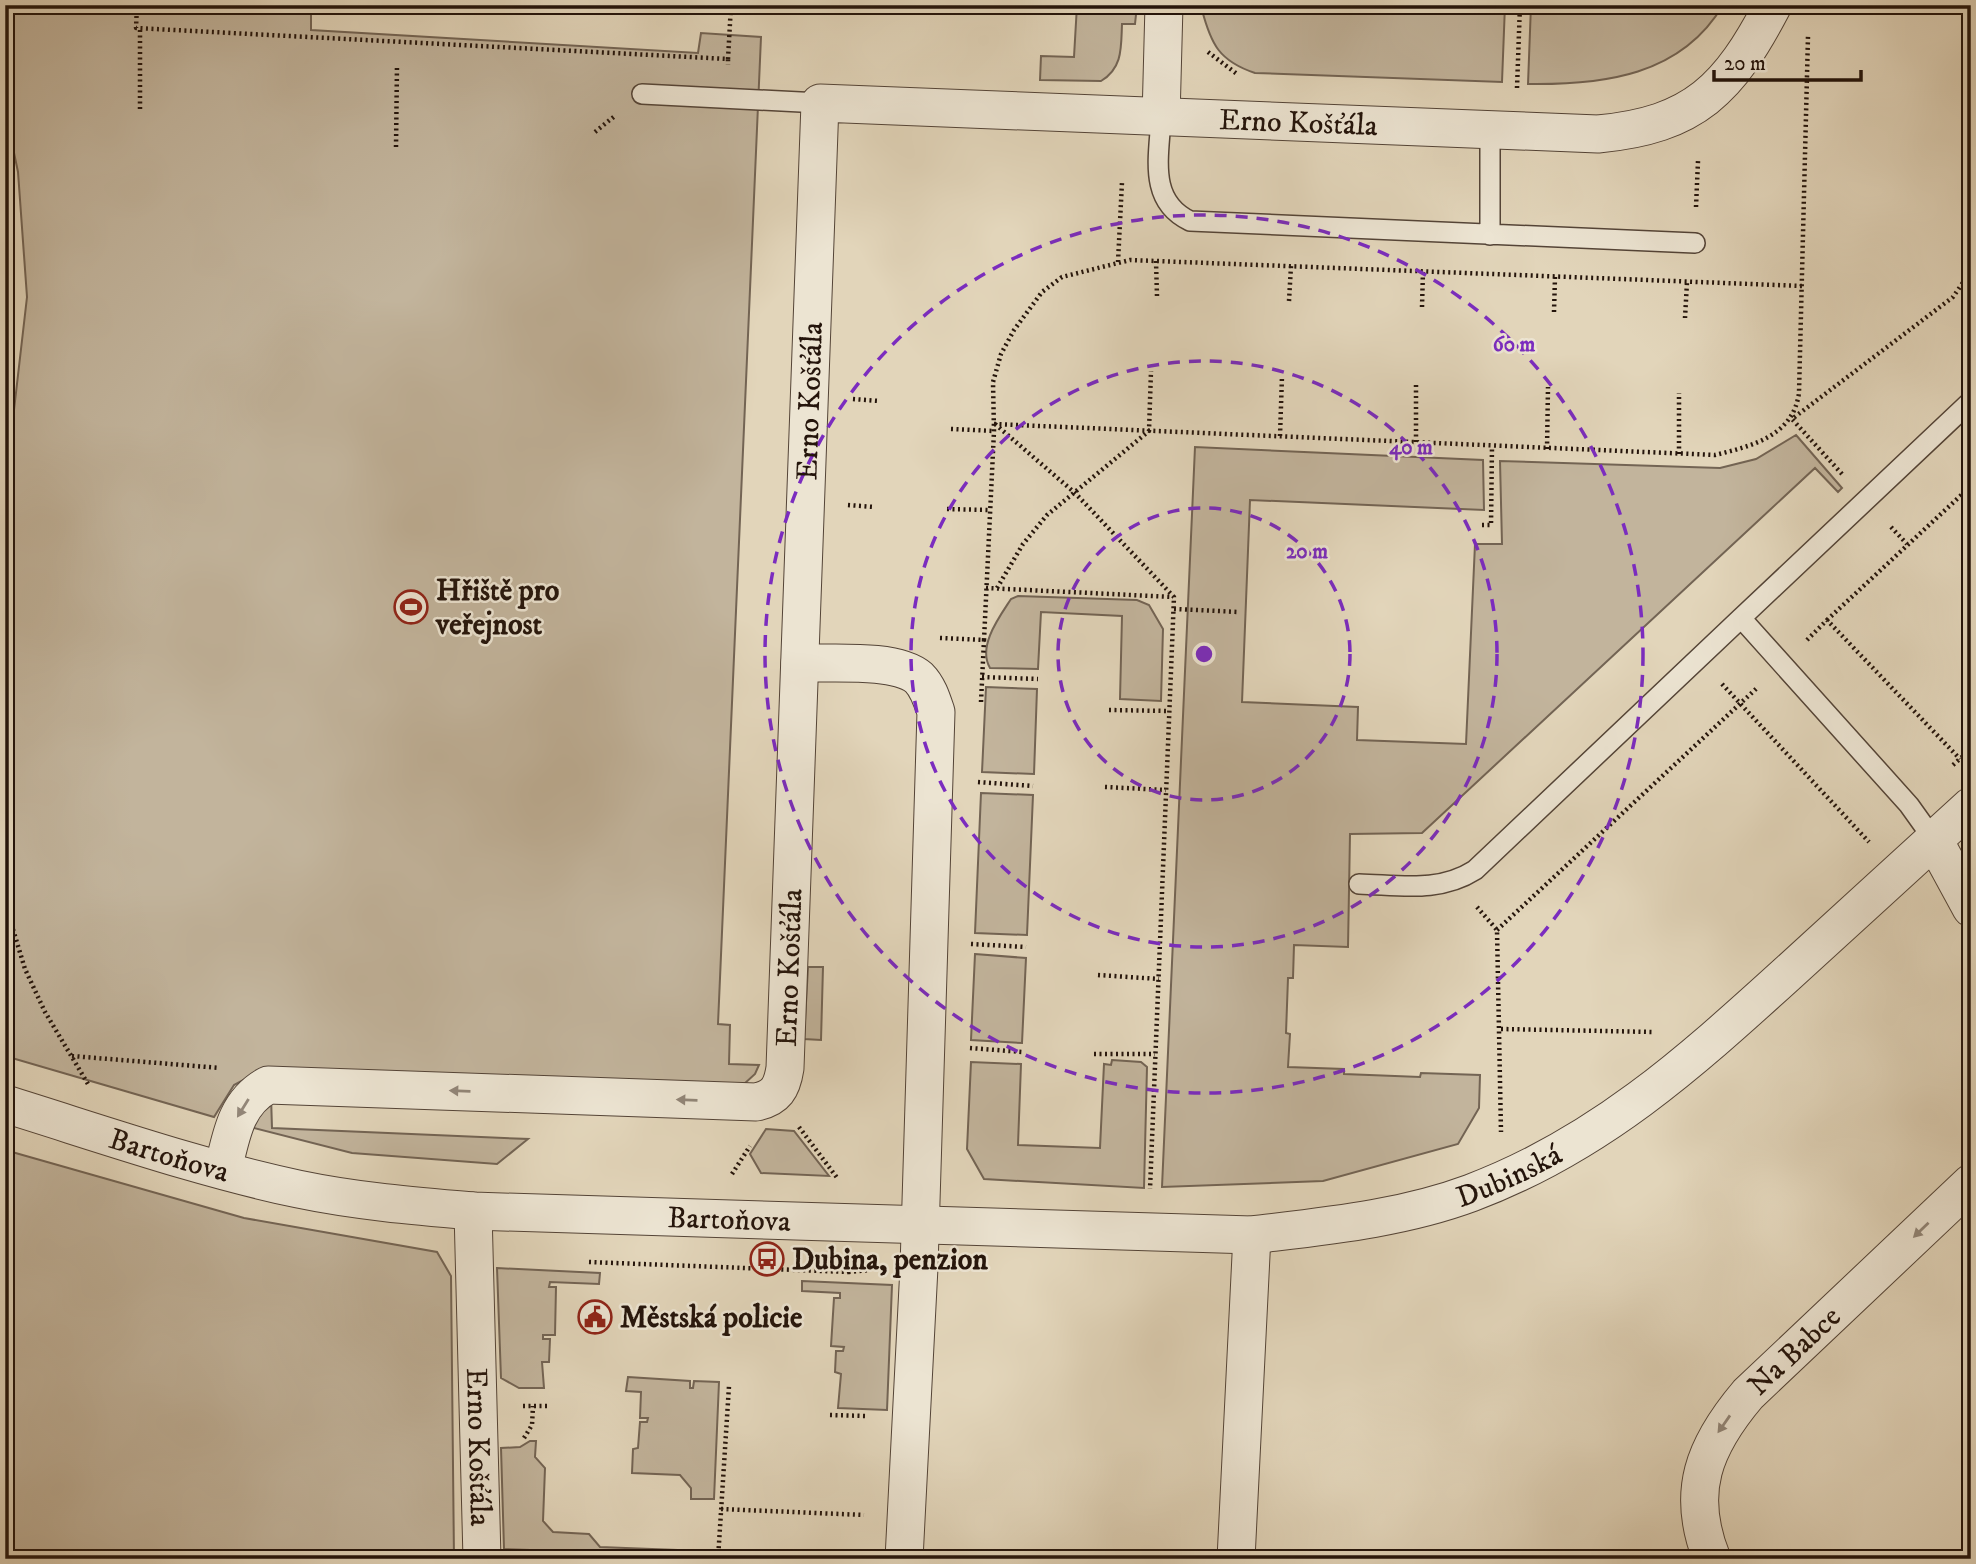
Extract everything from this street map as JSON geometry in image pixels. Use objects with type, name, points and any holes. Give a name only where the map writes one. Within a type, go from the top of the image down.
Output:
[{"type":"street","points":[[1161,118],[1164,5]]},
{"type":"street","name":"Erno Košťála","points":[[756,1119],[778,1091],[785,1068],[820,103],[1598,134],[1633,131],[1666,122],[1695,107],[1718,88],[1743,56],[1773,5]]},
{"type":"street","points":[[800,663],[887,666],[907,670],[920,679],[931,696],[936,712],[920,1224],[904,1559]]},
{"type":"street","name":"Dubinská","points":[[920,1224],[1252,1235],[1349,1224],[1412,1211],[1468,1194],[1526,1171],[1580,1142],[1637,1104],[1693,1059],[1971,806]]},
{"type":"street","points":[[1934,840],[1971,908]]},
{"type":"street","points":[[223,1170],[238,1115],[255,1092],[268,1085],[756,1119]]},
{"type":"street","name":"Bartoňova","points":[[5,1104],[223,1170],[298,1189],[353,1199],[473,1211],[920,1224]]},
{"type":"street","name":"Na Babce","points":[[1712,1559],[1705,1541],[1700,1504],[1702,1472],[1709,1450],[1723,1423],[1748,1394],[1971,1183]]},
{"type":"street","name":"Erno Košťála","points":[[473,1211],[482,1559]]},
{"type":"street","points":[[1236,1559],[1252,1235]]},
{"type":"lane","points":[[642,94],[820,103]]},
{"type":"lane","points":[[1161,118],[1160,190],[1170,208],[1190,221],[1695,243]]},
{"type":"lane","points":[[1490,130],[1490,235]]},
{"type":"lane","points":[[1359,884],[1437,887],[1456,882],[1475,870],[1971,401]]},
{"type":"lane","points":[[1741,618],[1909,805],[1934,840]]},
{"type":"path","points":[[136,5],[136,28],[728,59]]},
{"type":"path","points":[[727,99],[731,5]]},
{"type":"path","points":[[1517,89],[1520,5]]},
{"type":"path","points":[[1792,419],[1799,393],[1808,25]]},
{"type":"path","points":[[140,109],[141,28]]},
{"type":"path","points":[[1202,39],[1207,51],[1233,73],[1246,78]]},
{"type":"path","points":[[396,146],[397,65]]},
{"type":"path","points":[[1504,89],[1531,89]]},
{"type":"path","points":[[933,637],[984,640],[994,431],[993,382],[1001,354],[1014,330],[1042,292],[1062,277],[1130,260],[1802,286]]},
{"type":"path","points":[[1156,261],[1157,296]]},
{"type":"path","points":[[1289,301],[1291,266]]},
{"type":"path","points":[[1422,307],[1423,271]]},
{"type":"path","points":[[994,424],[1716,455],[1755,445],[1792,419],[1953,297],[1971,271]]},
{"type":"path","points":[[1554,312],[1555,277]]},
{"type":"path","points":[[1685,318],[1687,282]]},
{"type":"path","points":[[997,588],[1031,534],[1047,515],[1149,431],[1150,371]]},
{"type":"path","points":[[1280,436],[1282,376]]},
{"type":"path","points":[[1416,382],[1416,442]]},
{"type":"path","points":[[1547,449],[1548,387]]},
{"type":"path","points":[[1679,393],[1679,454]]},
{"type":"path","points":[[841,399],[879,401]]},
{"type":"path","points":[[1792,419],[1865,499]]},
{"type":"path","points":[[994,424],[1076,493],[1174,597],[1150,1184]]},
{"type":"path","points":[[951,429],[994,431]]},
{"type":"path","points":[[1482,525],[1491,525],[1492,446]]},
{"type":"path","points":[[1497,930],[1971,486]]},
{"type":"path","points":[[837,504],[874,507]]},
{"type":"path","points":[[947,509],[990,510]]},
{"type":"path","points":[[986,588],[1174,597]]},
{"type":"path","points":[[1174,609],[1239,612]]},
{"type":"path","points":[[1827,620],[1960,759]]},
{"type":"path","points":[[1699,658],[1869,842]]},
{"type":"path","points":[[982,677],[1038,679]]},
{"type":"path","points":[[1109,710],[1169,711]]},
{"type":"path","points":[[1859,851],[1971,749]]},
{"type":"path","points":[[978,782],[1033,786]]},
{"type":"path","points":[[1105,787],[1166,790]]},
{"type":"path","points":[[1456,882],[1497,930],[1500,1029],[1498,1094],[1502,1136],[1512,1132]]},
{"type":"path","points":[[5,903],[26,969],[45,1012],[90,1088],[78,1085]]},
{"type":"path","points":[[970,944],[1026,947]]},
{"type":"path","points":[[1098,975],[1159,979]]},
{"type":"path","points":[[1500,1029],[1662,1032],[1653,1040]]},
{"type":"path","points":[[966,1048],[1021,1052]]},
{"type":"path","points":[[1094,1054],[1156,1054]]},
{"type":"path","points":[[71,1055],[116,1061],[252,1069],[268,1085]]},
{"type":"path","points":[[744,1178],[730,1178],[756,1119]]},
{"type":"path","points":[[787,1126],[798,1126],[841,1182],[827,1182]]},
{"type":"path","points":[[718,1559],[729,1386]]},
{"type":"path","points":[[721,1509],[906,1517]]},
{"type":"path","points":[[5,1553],[7,1559]]},
{"type":"shaded area","name":"Hřiště pro veřejnost","points":[[5,5],[311,5],[311,30],[698,53],[701,33],[761,37],[718,1024],[730,1025],[729,1064],[759,1065],[755,1074],[743,1085],[258,1072],[234,1085],[214,1117],[5,1056],[5,488],[27,297],[18,172],[5,110]]},
{"type":"shaded area","points":[[1077,5],[1137,5],[1135,24],[1122,24],[1121,49],[1117,63],[1101,81],[1040,80],[1041,56],[1074,57]]},
{"type":"shaded area","points":[[1205,5],[1505,5],[1502,82],[1255,73],[1233,63],[1218,50],[1205,22],[1202,10]]},
{"type":"shaded area","points":[[1531,5],[1723,5],[1706,29],[1685,47],[1638,72],[1584,82],[1528,84]]},
{"type":"shaded area","points":[[1796,435],[1842,488],[1838,492],[1815,468],[1422,833],[1350,834],[1348,947],[1294,945],[1293,978],[1288,978],[1288,1067],[1344,1069],[1344,1074],[1420,1077],[1421,1073],[1480,1075],[1479,1108],[1458,1144],[1323,1181],[1162,1187],[1195,447],[1483,460],[1484,510],[1250,500],[1242,702],[1358,707],[1357,740],[1466,744],[1475,544],[1502,544],[1500,461],[1720,468],[1756,459]]},
{"type":"shaded area","points":[[1018,596],[1137,600],[1149,605],[1163,629],[1161,701],[1120,699],[1122,616],[1041,612],[1038,669],[990,668],[986,650],[988,641],[1011,599]]},
{"type":"shaded area","points":[[986,687],[1037,689],[1034,774],[982,772]]},
{"type":"shaded area","points":[[981,793],[1033,795],[1027,935],[975,933]]},
{"type":"shaded area","points":[[975,954],[1026,958],[1022,1043],[971,1040]]},
{"type":"shaded area","points":[[808,967],[823,967],[821,1040],[804,1039]]},
{"type":"shaded area","points":[[1112,1060],[1141,1062],[1147,1067],[1144,1188],[984,1179],[967,1149],[971,1062],[1021,1064],[1018,1145],[1100,1148],[1104,1064],[1111,1065]]},
{"type":"shaded area","points":[[271,1096],[272,1128],[528,1139],[497,1164],[352,1153],[242,1125]]},
{"type":"shaded area","points":[[766,1129],[794,1131],[829,1176],[761,1173],[750,1154]]},
{"type":"shaded area","points":[[5,1150],[244,1218],[437,1252],[451,1276],[454,1559],[18,1559],[5,1527],[5,1411],[14,1294],[5,1272]]},
{"type":"shaded area","points":[[497,1268],[600,1273],[599,1284],[550,1282],[549,1287],[556,1287],[555,1335],[543,1335],[543,1339],[550,1339],[549,1362],[542,1362],[544,1388],[519,1388],[501,1378]]},
{"type":"shaded area","points":[[802,1281],[892,1285],[887,1410],[838,1408],[841,1374],[835,1372],[836,1351],[843,1351],[844,1347],[831,1346],[834,1298],[840,1298],[840,1293],[802,1291]]},
{"type":"shaded area","points":[[628,1377],[690,1381],[690,1388],[693,1388],[694,1381],[719,1382],[714,1499],[691,1499],[691,1488],[680,1475],[632,1473],[633,1449],[638,1448],[640,1422],[647,1422],[648,1418],[640,1418],[641,1392],[626,1391]]},
{"type":"shaded area","points":[[530,1441],[536,1441],[535,1457],[545,1468],[543,1521],[553,1532],[589,1534],[600,1547],[677,1550],[677,1555],[504,1549],[501,1448],[520,1447]]},
{"type":"place","name":"Hřiště pro veřejnost","points":[[411,607]]},
{"type":"place","name":"Dubina, penzion","points":[[767,1259]]},
{"type":"place","name":"Městská policie","points":[[595,1317]]}]
